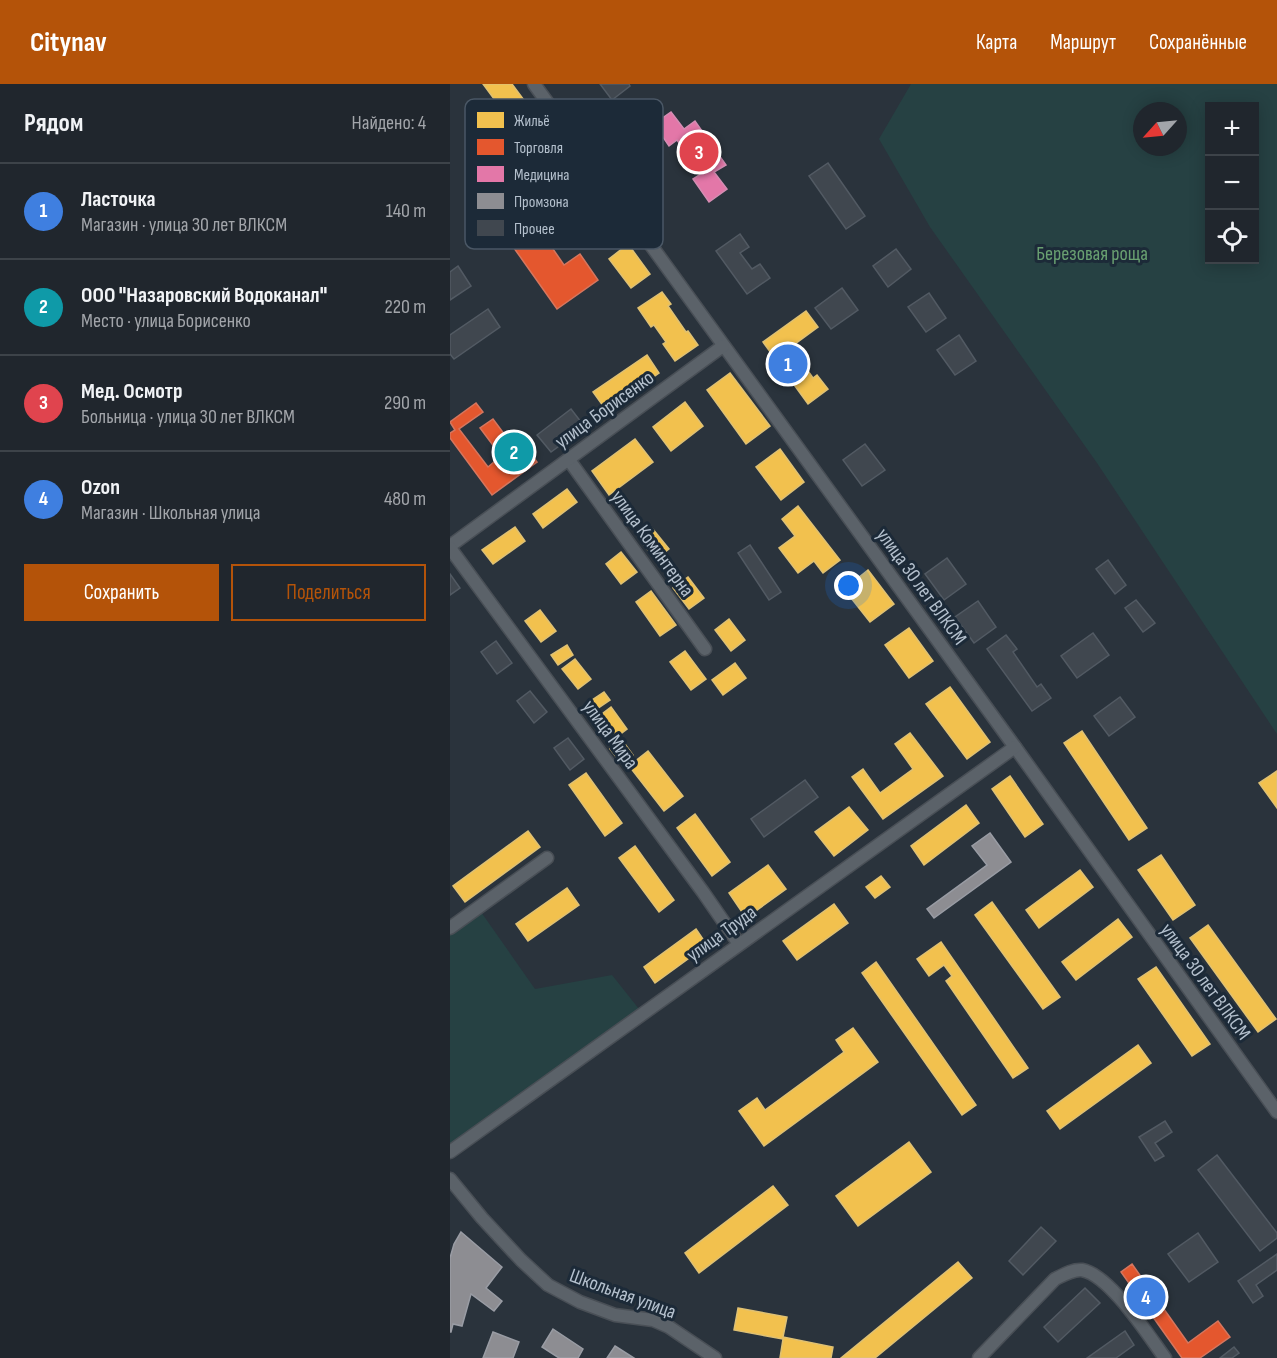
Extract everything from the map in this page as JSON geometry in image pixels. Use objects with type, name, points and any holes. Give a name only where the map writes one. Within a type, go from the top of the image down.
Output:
[{"type":"street","name":"улица 30 лет ВЛКСМ","points":[[534,84],[545,99]]},
{"type":"street","name":"улица 30 лет ВЛКСМ","points":[[653,249],[1277,1112]]},
{"type":"street","name":"улица Борисенко","points":[[450,547],[723,346]]},
{"type":"street","name":"улица Коминтерна","points":[[568,460],[705,649]]},
{"type":"street","name":"улица Мира","points":[[450,547],[739,944]]},
{"type":"street","name":"улица Труда","points":[[450,1152],[1015,747]]},
{"type":"street","points":[[450,928],[547,858]]},
{"type":"street","name":"Школьная улица","points":[[450,1179],[520,1260],[548,1285],[580,1302],[615,1315],[653,1320],[669,1327],[715,1358]]},
{"type":"street","points":[[979,1358],[1055,1279],[1080,1269],[1102,1280],[1119,1298],[1165,1358]]},
{"type":"green space","name":"Березовая роща","points":[[911,84],[1277,84],[1277,734],[1097,463],[930,227],[879,139]]},
{"type":"green space","points":[[481,912],[535,989],[612,975],[639,1009],[450,1145],[450,935]]},
{"type":"building: Жильё","points":[[483,84],[512,84],[523,99],[494,99]]},
{"type":"building: Жильё","points":[[622,249],[632,249],[650,274],[631,288],[609,259]]},
{"type":"building: Жильё","points":[[662,292],[671,304],[668,306],[698,345],[675,361],[663,344],[666,342],[654,325],[651,327],[638,308]]},
{"type":"building: Жильё","points":[[806,311],[818,327],[791,347],[813,378],[817,375],[828,389],[808,404],[763,342]]},
{"type":"building: Жильё","points":[[647,355],[659,373],[606,410],[593,392]]},
{"type":"building: Жильё","points":[[730,373],[770,426],[746,444],[707,390]]},
{"type":"building: Жильё","points":[[685,402],[703,426],[671,451],[653,427]]},
{"type":"building: Жильё","points":[[635,439],[653,462],[609,495],[592,471]]},
{"type":"building: Жильё","points":[[780,449],[804,482],[781,500],[756,467]]},
{"type":"building: Жильё","points":[[567,489],[577,502],[543,528],[533,514]]},
{"type":"building: Жильё","points":[[798,506],[840,560],[823,573],[814,561],[798,573],[779,548],[795,536],[782,519]]},
{"type":"building: Жильё","points":[[515,527],[525,541],[493,564],[482,550]]},
{"type":"building: Жильё","points":[[652,528],[669,549],[655,560],[639,538]]},
{"type":"building: Жильё","points":[[621,552],[637,572],[621,584],[606,564]]},
{"type":"building: Жильё","points":[[868,570],[894,604],[870,622],[844,589]]},
{"type":"building: Жильё","points":[[688,577],[704,598],[689,609],[673,588]]},
{"type":"building: Жильё","points":[[651,591],[676,625],[660,636],[636,602]]},
{"type":"building: Жильё","points":[[540,610],[556,631],[541,642],[525,621]]},
{"type":"building: Жильё","points":[[729,619],[745,640],[731,651],[715,630]]},
{"type":"building: Жильё","points":[[909,628],[933,661],[909,678],[885,645]]},
{"type":"building: Жильё","points":[[567,645],[573,655],[558,665],[551,655]]},
{"type":"building: Жильё","points":[[685,651],[706,679],[691,690],[670,662]]},
{"type":"building: Жильё","points":[[575,659],[591,679],[578,689],[562,669]]},
{"type":"building: Жильё","points":[[735,663],[746,678],[723,695],[712,680]]},
{"type":"building: Жильё","points":[[950,687],[990,742],[967,759],[926,704]]},
{"type":"building: Жильё","points":[[604,692],[610,700],[594,711],[589,702]]},
{"type":"building: Жильё","points":[[611,707],[627,729],[614,739],[598,717]]},
{"type":"building: Жильё","points":[[1082,731],[1147,828],[1129,840],[1064,743]]},
{"type":"building: Жильё","points":[[910,733],[943,776],[883,819],[852,777],[863,769],[880,793],[913,769],[895,744]]},
{"type":"building: Жильё","points":[[622,740],[633,755],[621,763],[610,749]]},
{"type":"building: Жильё","points":[[648,751],[683,796],[664,811],[629,766]]},
{"type":"building: Жильё","points":[[1277,771],[1277,808],[1259,783]]},
{"type":"building: Жильё","points":[[586,773],[622,823],[605,836],[569,785]]},
{"type":"building: Жильё","points":[[1010,776],[1043,824],[1025,837],[992,789]]},
{"type":"building: Жильё","points":[[966,805],[979,823],[924,865],[911,846]]},
{"type":"building: Жильё","points":[[849,807],[868,830],[834,856],[815,832]]},
{"type":"building: Жильё","points":[[695,814],[730,862],[712,876],[677,828]]},
{"type":"building: Жильё","points":[[528,831],[540,847],[465,902],[453,886]]},
{"type":"building: Жильё","points":[[635,846],[674,900],[659,912],[619,858]]},
{"type":"building: Жильё","points":[[1161,855],[1195,905],[1173,920],[1138,870]]},
{"type":"building: Жильё","points":[[768,865],[786,889],[746,918],[729,893]]},
{"type":"building: Жильё","points":[[1080,870],[1093,887],[1039,928],[1026,910]]},
{"type":"building: Жильё","points":[[881,876],[890,887],[875,898],[866,887]]},
{"type":"building: Жильё","points":[[567,888],[579,905],[528,941],[516,924]]},
{"type":"building: Жильё","points":[[992,902],[1060,997],[1043,1009],[975,915]]},
{"type":"building: Жильё","points":[[834,904],[848,923],[797,960],[783,941]]},
{"type":"building: Жильё","points":[[1118,919],[1132,937],[1076,980],[1062,962]]},
{"type":"building: Жильё","points":[[1208,925],[1276,1019],[1258,1032],[1190,938]]},
{"type":"building: Жильё","points":[[696,929],[707,945],[655,983],[644,967]]},
{"type":"building: Жильё","points":[[941,942],[1028,1068],[1013,1078],[946,981],[952,976],[944,965],[929,976],[917,959]]},
{"type":"building: Жильё","points":[[876,962],[976,1105],[962,1115],[862,973]]},
{"type":"building: Жильё","points":[[1156,967],[1210,1044],[1192,1056],[1138,979]]},
{"type":"building: Жильё","points":[[853,1028],[878,1062],[764,1146],[739,1111],[757,1098],[765,1110],[844,1052],[836,1040]]},
{"type":"building: Жильё","points":[[1138,1045],[1151,1063],[1060,1129],[1047,1111]]},
{"type":"building: Жильё","points":[[909,1142],[931,1172],[858,1226],[836,1196]]},
{"type":"building: Жильё","points":[[773,1186],[788,1205],[699,1273],[685,1253]]},
{"type":"building: Жильё","points":[[958,1262],[972,1278],[875,1358],[841,1358]]},
{"type":"building: Жильё","points":[[738,1308],[787,1317],[783,1337],[833,1347],[831,1358],[780,1358],[783,1339],[734,1330]]},
{"type":"building: Торговля","points":[[515,249],[553,249],[564,265],[580,254],[598,280],[557,309]]},
{"type":"building: Торговля","points":[[476,403],[483,412],[459,429],[488,467],[501,456],[480,428],[493,419],[514,447],[522,441],[537,462],[492,495],[450,438],[450,433],[455,430],[450,422]]},
{"type":"building: Торговля","points":[[1132,1264],[1188,1343],[1218,1321],[1230,1337],[1200,1358],[1182,1358],[1121,1272]]},
{"type":"building: Медицина","points":[[671,112],[684,129],[695,121],[726,165],[714,172],[727,189],[709,202],[693,179],[701,174],[677,140],[669,146],[663,137],[663,118]]},
{"type":"building: Промзона","points":[[990,833],[1011,862],[934,918],[927,909],[987,865],[972,846]]},
{"type":"building: Промзона","points":[[461,1232],[502,1267],[486,1288],[502,1301],[494,1311],[471,1294],[462,1326],[453,1324],[450,1332],[450,1258]]},
{"type":"building: Промзона","points":[[553,1329],[583,1349],[578,1358],[559,1358],[542,1347]]},
{"type":"building: Промзона","points":[[493,1332],[519,1342],[513,1358],[483,1358]]},
{"type":"building: Промзона","points":[[615,1346],[634,1358],[607,1358]]},
{"type":"building: Прочее","points":[[600,84],[629,84],[630,86],[611,99]]},
{"type":"building: Прочее","points":[[828,163],[865,216],[846,229],[809,176]]},
{"type":"building: Прочее","points":[[740,234],[749,247],[740,253],[752,269],[760,264],[770,278],[747,294],[716,251]]},
{"type":"building: Прочее","points":[[896,249],[911,269],[888,287],[873,266]]},
{"type":"building: Прочее","points":[[458,266],[471,286],[450,300],[450,272]]},
{"type":"building: Прочее","points":[[842,288],[858,310],[831,329],[815,308]]},
{"type":"building: Прочее","points":[[929,293],[946,318],[926,332],[908,307]]},
{"type":"building: Прочее","points":[[488,309],[500,327],[454,359],[450,354],[450,335]]},
{"type":"building: Прочее","points":[[959,335],[976,361],[955,375],[937,350]]},
{"type":"building: Прочее","points":[[571,409],[585,427],[551,452],[537,435]]},
{"type":"building: Прочее","points":[[865,444],[885,470],[862,486],[843,460]]},
{"type":"building: Прочее","points":[[750,545],[781,592],[769,600],[738,553]]},
{"type":"building: Прочее","points":[[947,558],[966,584],[944,600],[925,574]]},
{"type":"building: Прочее","points":[[1108,560],[1126,585],[1115,594],[1096,569]]},
{"type":"building: Прочее","points":[[450,574],[460,588],[450,595]]},
{"type":"building: Прочее","points":[[1136,600],[1155,623],[1143,632],[1125,608]]},
{"type":"building: Прочее","points":[[978,601],[996,627],[974,643],[955,617]]},
{"type":"building: Прочее","points":[[1093,633],[1109,655],[1077,678],[1061,656]]},
{"type":"building: Прочее","points":[[1006,635],[1017,649],[1013,652],[1037,687],[1041,684],[1051,698],[1032,711],[987,649]]},
{"type":"building: Прочее","points":[[496,641],[512,663],[497,674],[481,652]]},
{"type":"building: Прочее","points":[[530,691],[547,712],[534,723],[517,701]]},
{"type":"building: Прочее","points":[[1120,697],[1135,717],[1109,736],[1094,716]]},
{"type":"building: Прочее","points":[[568,738],[584,759],[570,770],[554,748]]},
{"type":"building: Прочее","points":[[805,780],[818,797],[764,837],[751,819]]},
{"type":"building: Прочее","points":[[1165,1121],[1172,1132],[1155,1143],[1164,1156],[1155,1161],[1139,1137]]},
{"type":"building: Прочее","points":[[1217,1155],[1277,1233],[1277,1238],[1260,1251],[1198,1170]]},
{"type":"building: Прочее","points":[[1041,1227],[1056,1241],[1023,1275],[1009,1261]]},
{"type":"building: Прочее","points":[[1198,1233],[1218,1262],[1189,1282],[1168,1254]]},
{"type":"building: Прочее","points":[[1277,1254],[1277,1270],[1256,1285],[1263,1296],[1253,1303],[1238,1281]]},
{"type":"building: Прочее","points":[[1085,1288],[1100,1303],[1058,1342],[1044,1327]]},
{"type":"building: Прочее","points":[[1125,1331],[1134,1345],[1116,1358],[1087,1358]]},
{"type":"building: Прочее","points":[[1234,1347],[1239,1353],[1232,1358],[1220,1358]]},
{"type":"place","name":"Мед. Осмотр","points":[[699,152]]},
{"type":"place","name":"Ласточка","points":[[788,364]]},
{"type":"place","name":"ООО \"Назаровский Водоканал\"","points":[[514,452]]},
{"type":"place","name":"Ozon","points":[[1146,1297]]}]
